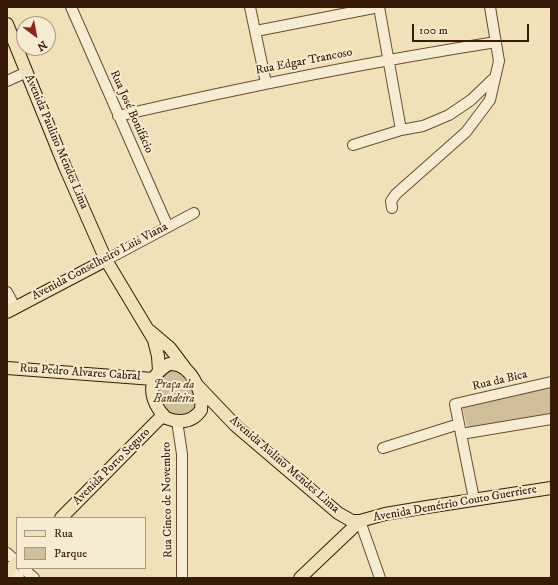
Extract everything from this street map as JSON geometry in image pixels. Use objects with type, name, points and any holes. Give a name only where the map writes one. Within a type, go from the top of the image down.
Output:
[{"type":"main road","name":"Avenida Paulino Mendes Lima","points":[[7,24],[65,167],[106,260]]},
{"type":"main road","name":"Avenida Conselheiro Luis Viana","points":[[11,309],[106,260]]},
{"type":"main road","points":[[106,260],[149,330],[157,349],[156,375],[151,386],[152,398],[162,415],[166,418],[177,421],[190,420],[201,410],[201,400],[196,384],[170,348],[149,330]]},
{"type":"main road","points":[[156,375],[169,364],[173,364],[186,370]]},
{"type":"main road","name":"Rua Pedro Alvares Cabral","points":[[7,368],[156,375]]},
{"type":"main road","name":"Avenida Aulino Mendes Lima","points":[[196,384],[236,426],[338,513],[352,521],[360,521]]},
{"type":"main road","points":[[201,410],[216,414],[236,426]]},
{"type":"main road","name":"Avenida Porto Seguro","points":[[62,517],[162,415]]},
{"type":"main road","name":"Avenida Demétrio Couto Guerriere","points":[[360,521],[385,514],[551,488]]},
{"type":"main road","points":[[300,578],[360,521]]},
{"type":"street","name":"Rua José Bonifácio","points":[[71,7],[168,227]]},
{"type":"street","points":[[250,7],[266,83]]},
{"type":"street","points":[[256,31],[379,7],[401,130]]},
{"type":"street","points":[[392,208],[392,201],[396,194],[450,146],[476,120],[490,100],[498,61],[490,7]]},
{"type":"street","name":"Rua Edgar Trancoso","points":[[118,116],[266,83],[389,59],[496,42]]},
{"type":"street","points":[[7,81],[27,72]]},
{"type":"street","points":[[353,145],[401,130],[423,126],[449,115],[471,100],[494,78]]},
{"type":"street","name":"Avenida Conselheiro Luis Viana","points":[[106,260],[194,212]]},
{"type":"street","points":[[7,292],[11,309]]},
{"type":"street","name":"Rua da Bica","points":[[459,424],[455,404],[551,382]]},
{"type":"street","points":[[461,434],[551,419]]},
{"type":"street","name":"Rua Cinco de Novembro","points":[[177,421],[182,454],[182,578]]},
{"type":"street","points":[[383,448],[459,424],[474,499]]},
{"type":"street","points":[[360,521],[380,578]]},
{"type":"street","points":[[7,553],[12,567],[20,578]]},
{"type":"street","points":[[24,569],[34,578]]},
{"type":"green space","name":"Praça da Bandeira","points":[[174,369],[180,372],[188,380],[196,401],[197,407],[186,418],[169,414],[156,400],[157,381],[165,373]]},
{"type":"green space","points":[[551,386],[551,413],[468,430],[462,406]]}]
